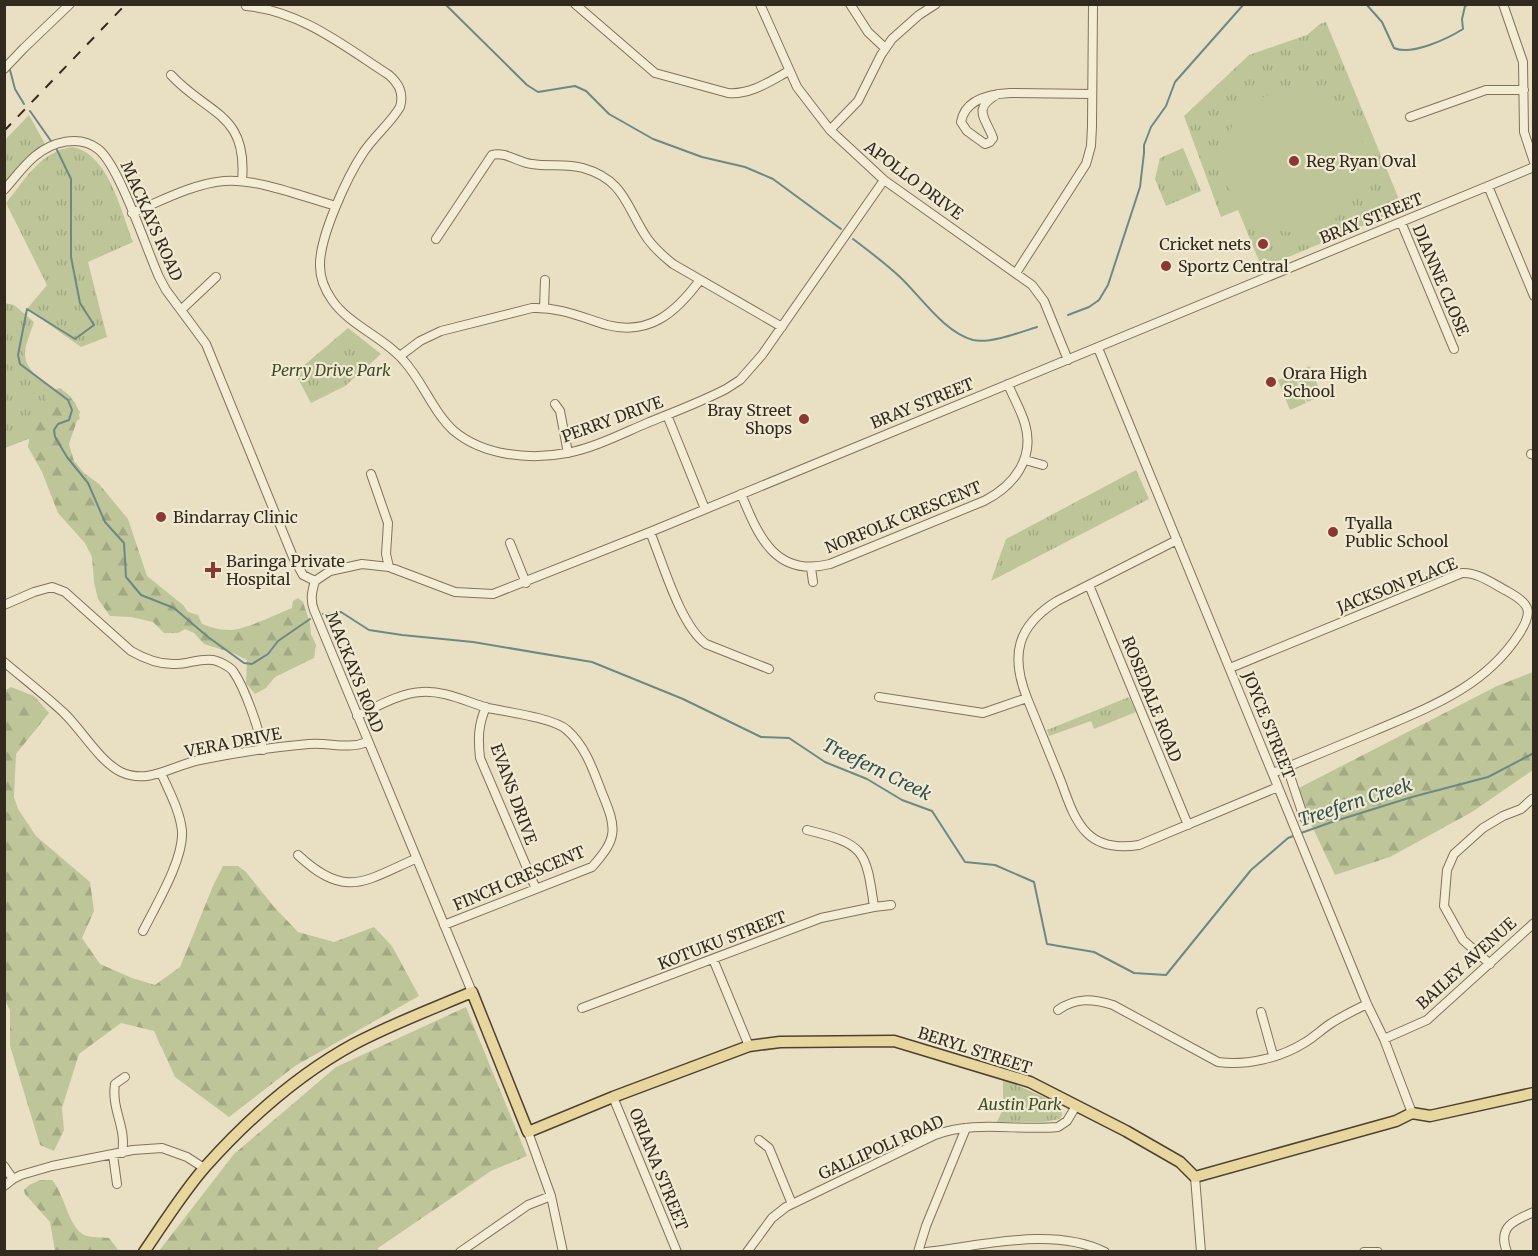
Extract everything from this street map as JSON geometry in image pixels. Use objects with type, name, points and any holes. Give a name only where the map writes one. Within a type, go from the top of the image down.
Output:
[{"type":"main road","name":"MACKAYS ROAD","points":[[472,992],[528,1132]]},
{"type":"main road","points":[[144,1251],[204,1168],[249,1121],[275,1098],[326,1060],[384,1029],[472,992]]},
{"type":"main road","name":"BERYL STREET","points":[[528,1132],[749,1046],[780,1042],[894,1041],[1030,1082],[1180,1162],[1195,1178]]},
{"type":"main road","points":[[1195,1178],[1396,1121],[1412,1113],[1430,1116],[1533,1093]]},
{"type":"street","points":[[4,69],[70,4]]},
{"type":"street","points":[[575,4],[643,64],[661,75],[728,93],[739,93],[752,90],[789,71]]},
{"type":"street","name":"APOLLO DRIVE","points":[[760,4],[789,71],[806,101],[830,130],[884,180],[1032,285],[1041,296],[1068,360]]},
{"type":"street","points":[[850,4],[868,32],[885,48]]},
{"type":"street","points":[[830,130],[858,101],[885,48],[901,31],[936,4]]},
{"type":"street","points":[[1016,273],[1086,164],[1091,146],[1093,4]]},
{"type":"street","points":[[1503,4],[1522,56],[1524,132],[1533,162]]},
{"type":"street","name":"PERRY DRIVE","points":[[246,6],[266,8],[306,23],[389,75],[399,86],[402,100],[400,107],[364,151],[345,184],[336,206],[320,264],[322,282],[331,299],[345,315],[400,356],[417,377],[446,422],[464,438],[488,450],[541,455],[568,453],[597,444],[712,397],[740,380],[762,355],[884,180]]},
{"type":"street","points":[[171,75],[182,87],[216,111],[234,130],[243,153],[242,181]]},
{"type":"street","points":[[1410,117],[1486,90],[1524,90]]},
{"type":"street","points":[[998,94],[990,99],[982,111],[983,120],[993,138],[985,144],[964,128],[961,119],[974,102],[985,96],[998,94],[1092,94]]},
{"type":"street","name":"MACKAYS ROAD","points":[[4,190],[26,165],[45,149],[55,144],[78,141],[98,149],[106,158],[118,180],[159,277],[201,336],[210,353],[293,557],[303,575],[315,581],[311,604],[472,992]]},
{"type":"street","points":[[436,239],[492,155],[500,154],[526,164],[573,165],[604,178],[614,185],[628,201],[647,238],[673,264],[782,327]]},
{"type":"street","name":"BRAY STREET","points":[[315,581],[330,571],[362,564],[389,567],[456,591],[494,594],[526,583],[1098,348],[1533,167]]},
{"type":"street","points":[[132,213],[197,187],[219,181],[242,181],[336,206]]},
{"type":"street","points":[[1488,186],[1533,296]]},
{"type":"street","name":"DIANNE CLOSE","points":[[1401,222],[1454,349]]},
{"type":"street","points":[[181,310],[216,277]]},
{"type":"street","points":[[544,308],[545,280]]},
{"type":"street","points":[[400,356],[420,341],[441,331],[475,324],[520,309],[544,308],[571,312],[617,327],[642,326],[655,322],[672,312],[686,299],[700,280]]},
{"type":"street","name":"JOYCE STREET","points":[[1098,348],[1367,1004],[1384,1039],[1412,1113]]},
{"type":"street","points":[[1008,384],[1025,426],[1027,439],[1025,460],[1043,465]]},
{"type":"street","points":[[555,404],[560,411],[568,453]]},
{"type":"street","points":[[667,415],[705,509]]},
{"type":"street","name":"NORFOLK CRESCENT","points":[[741,494],[765,545],[783,559],[801,567],[811,568],[830,564],[994,496],[1012,482],[1025,460]]},
{"type":"street","points":[[371,474],[388,523],[386,554],[389,567]]},
{"type":"street","points":[[650,532],[675,595],[692,630],[700,640],[769,669]]},
{"type":"street","points":[[1177,540],[1043,610],[1029,623],[1021,638],[1017,652],[1020,680],[1073,812],[1088,834],[1099,842],[1125,847],[1139,845],[1278,787]]},
{"type":"street","points":[[510,543],[526,583]]},
{"type":"street","name":"NORFOLK CRESCENT","points":[[811,568],[813,582]]},
{"type":"street","name":"JACKSON PLACE","points":[[1230,668],[1458,574],[1474,574],[1524,601],[1527,610],[1526,623],[1510,648],[1490,670],[1474,682],[1439,703],[1287,767]]},
{"type":"street","name":"ROSEDALE ROAD","points":[[1089,585],[1188,825]]},
{"type":"street","points":[[4,605],[52,587],[65,592],[131,651],[144,658],[160,663],[177,664],[194,660],[214,660],[232,669],[259,731],[263,750]]},
{"type":"street","name":"VERA DRIVE","points":[[4,662],[63,712],[106,760],[120,771],[134,776],[161,773],[198,760],[263,750],[310,744],[356,747],[367,742]]},
{"type":"street","name":"FINCH CRESCENT","points":[[357,716],[407,695],[421,692],[448,696],[548,721],[565,728],[581,744],[609,810],[613,831],[608,849],[592,867],[444,926]]},
{"type":"street","points":[[879,697],[983,713],[1027,698]]},
{"type":"street","name":"EVANS DRIVE","points":[[486,707],[480,720],[478,738],[480,758],[536,890]]},
{"type":"street","points":[[1273,773],[1287,767],[1304,818]]},
{"type":"street","points":[[143,931],[181,852],[182,831],[178,812],[161,773]]},
{"type":"street","points":[[1490,963],[1463,940],[1444,906],[1447,870],[1454,854],[1483,828],[1521,809],[1532,799]]},
{"type":"street","points":[[807,830],[843,840],[857,849],[866,863],[874,907]]},
{"type":"street","points":[[298,855],[324,877],[355,884],[416,859]]},
{"type":"street","name":"KOTUKU STREET","points":[[582,1008],[821,918],[891,905]]},
{"type":"street","name":"BAILEY AVENUE","points":[[1384,1039],[1427,1020],[1533,923]]},
{"type":"street","points":[[713,959],[749,1046]]},
{"type":"street","points":[[1058,1010],[1068,1003],[1084,999],[1099,1000],[1113,1005],[1218,1062],[1232,1064],[1273,1055],[1305,1043],[1340,1017],[1367,1004]]},
{"type":"street","points":[[1261,1012],[1273,1055]]},
{"type":"street","points":[[117,1184],[117,1154],[124,1140],[113,1098],[115,1084],[125,1077]]},
{"type":"street","name":"ORIANA STREET","points":[[613,1097],[677,1251]]},
{"type":"street","name":"GALLIPOLI ROAD","points":[[747,1251],[772,1218],[792,1204],[935,1136],[966,1128],[1058,1127],[1067,1120],[1076,1106]]},
{"type":"street","points":[[918,1251],[966,1128]]},
{"type":"street","points":[[528,1132],[551,1196],[562,1251]]},
{"type":"street","points":[[759,1140],[769,1148],[792,1204]]},
{"type":"street","points":[[4,1186],[13,1179],[52,1166],[162,1148],[187,1157],[204,1168]]},
{"type":"street","points":[[4,1166],[13,1179]]},
{"type":"street","points":[[1195,1178],[1201,1251]]},
{"type":"street","points":[[460,1251],[528,1205],[551,1196]]},
{"type":"street","points":[[1507,1251],[1503,1243],[1504,1233],[1509,1224],[1533,1212]]},
{"type":"street","points":[[926,1251],[988,1242],[1044,1240],[1077,1242],[1105,1251]]},
{"type":"street","points":[[1364,1251],[1378,1251]]},
{"type":"green space","points":[[1326,22],[1403,209],[1262,268],[1238,210],[1221,217],[1184,116],[1249,55],[1307,35]]},
{"type":"green space","name":"Reg Ryan Oval","points":[[1294,90],[1321,95],[1344,111],[1360,134],[1365,161],[1360,188],[1344,211],[1321,227],[1294,232],[1267,227],[1244,211],[1228,188],[1223,161],[1228,134],[1244,111],[1267,95]]},
{"type":"green space","points":[[29,115],[45,144],[19,165],[5,184],[5,140]]},
{"type":"green space","points":[[73,147],[85,152],[105,172],[133,242],[88,262],[107,337],[81,347],[27,309],[47,285],[6,203],[42,160],[62,149]]},
{"type":"green space","points":[[1183,148],[1201,191],[1166,206],[1155,179],[1160,158]]},
{"type":"green space","points":[[5,303],[14,305],[34,322],[25,350],[26,362],[30,369],[44,382],[75,402],[80,419],[5,448]]},
{"type":"green space","name":"Perry Drive Park","points":[[348,328],[381,354],[345,386],[311,403],[295,373]]},
{"type":"green space","points":[[1310,366],[1322,396],[1307,402],[1295,373]]},
{"type":"green space","points":[[1294,374],[1306,403],[1290,410],[1278,380]]},
{"type":"green space","points":[[60,388],[70,396],[80,412],[69,444],[74,461],[84,473],[99,484],[128,519],[147,576],[183,605],[188,612],[198,615],[202,624],[222,629],[236,629],[270,618],[292,608],[293,601],[298,598],[303,602],[316,645],[314,658],[275,677],[266,688],[255,694],[246,683],[247,660],[204,644],[194,633],[185,629],[178,633],[164,633],[153,622],[131,617],[110,616],[98,599],[92,557],[85,543],[58,513],[42,472],[28,447],[31,427],[48,392]]},
{"type":"green space","points":[[1136,470],[1149,499],[991,581],[1006,539]]},
{"type":"green space","points":[[1533,672],[1533,770],[1472,812],[1390,857],[1335,875],[1295,790],[1497,686]]},
{"type":"green space","points":[[11,687],[34,696],[49,713],[16,754],[14,797],[18,809],[36,836],[90,882],[94,911],[82,938],[100,964],[155,985],[180,967],[223,866],[238,866],[246,872],[298,932],[334,942],[374,927],[392,946],[419,996],[295,1066],[229,1117],[175,1077],[154,1031],[121,1023],[79,1054],[62,1108],[64,1130],[54,1151],[40,1145],[10,1046],[10,1010],[5,1001],[4,691]]},
{"type":"green space","points":[[1129,697],[1136,712],[1094,729],[1091,721],[1049,736],[1047,730]]},
{"type":"green space","points":[[466,1007],[527,1156],[491,1171],[378,1248],[379,1251],[159,1251],[234,1154],[336,1067]]},
{"type":"green space","name":"Austin Park","points":[[1003,1079],[1053,1101],[1061,1108],[1060,1119],[1043,1122],[997,1122],[1003,1109]]},
{"type":"green space","points":[[40,1180],[52,1180],[70,1218],[79,1231],[87,1236],[109,1238],[119,1251],[55,1251],[50,1222],[24,1190]]},
{"type":"waterway","points":[[445,4],[527,85],[538,92],[575,86],[586,91],[609,114],[653,139],[702,157],[745,167],[773,179],[841,229]]},
{"type":"waterway","points":[[1068,315],[1089,307],[1099,300],[1108,285],[1140,187],[1144,145],[1151,127],[1166,106],[1175,82],[1244,4]]},
{"type":"waterway","points":[[1366,4],[1382,22],[1394,48],[1401,50],[1429,45],[1463,29],[1462,19],[1465,6],[1470,4]]},
{"type":"waterway","name":"Treefern Creek","points":[[10,70],[15,89],[24,104]]},
{"type":"waterway","name":"Treefern Creek","points":[[30,111],[51,141]]},
{"type":"waterway","name":"Treefern Creek","points":[[57,150],[71,179],[71,257],[80,303],[94,325],[75,339],[27,309],[18,355],[20,364],[68,400],[72,410],[69,420],[58,424],[54,430],[55,437],[67,457],[88,483],[105,522],[124,543],[126,577],[141,595],[174,608],[244,663],[252,664],[268,654],[278,641],[310,619]]},
{"type":"waterway","points":[[853,239],[894,272],[943,322],[962,336],[980,341],[1005,337],[1037,327]]},
{"type":"waterway","name":"Treefern Creek","points":[[323,614],[341,612],[369,630],[473,642],[592,662],[683,699],[761,737],[789,738],[825,762],[867,779],[902,800],[932,811],[965,862],[995,865],[1034,882],[1047,944],[1094,952],[1134,973],[1166,975],[1251,870],[1288,838],[1296,835]]},
{"type":"waterway","name":"Treefern Creek","points":[[1301,833],[1412,797],[1488,777],[1534,753]]},
{"type":"railway","points":[[4,131],[126,4]]},
{"type":"place","name":"Reg Ryan Oval","points":[[1294,161]]},
{"type":"place","name":"Cricket nets","points":[[1263,244]]},
{"type":"place","name":"Sportz Central","points":[[1166,266]]},
{"type":"place","name":"Orara High School","points":[[1271,382]]},
{"type":"place","name":"Bray Street Shops","points":[[804,419]]},
{"type":"place","name":"Bindarray Clinic","points":[[161,517]]},
{"type":"place","name":"Tyalla Public School","points":[[1333,532]]},
{"type":"place","name":"Baringa Private Hospital","points":[[213,570]]}]
